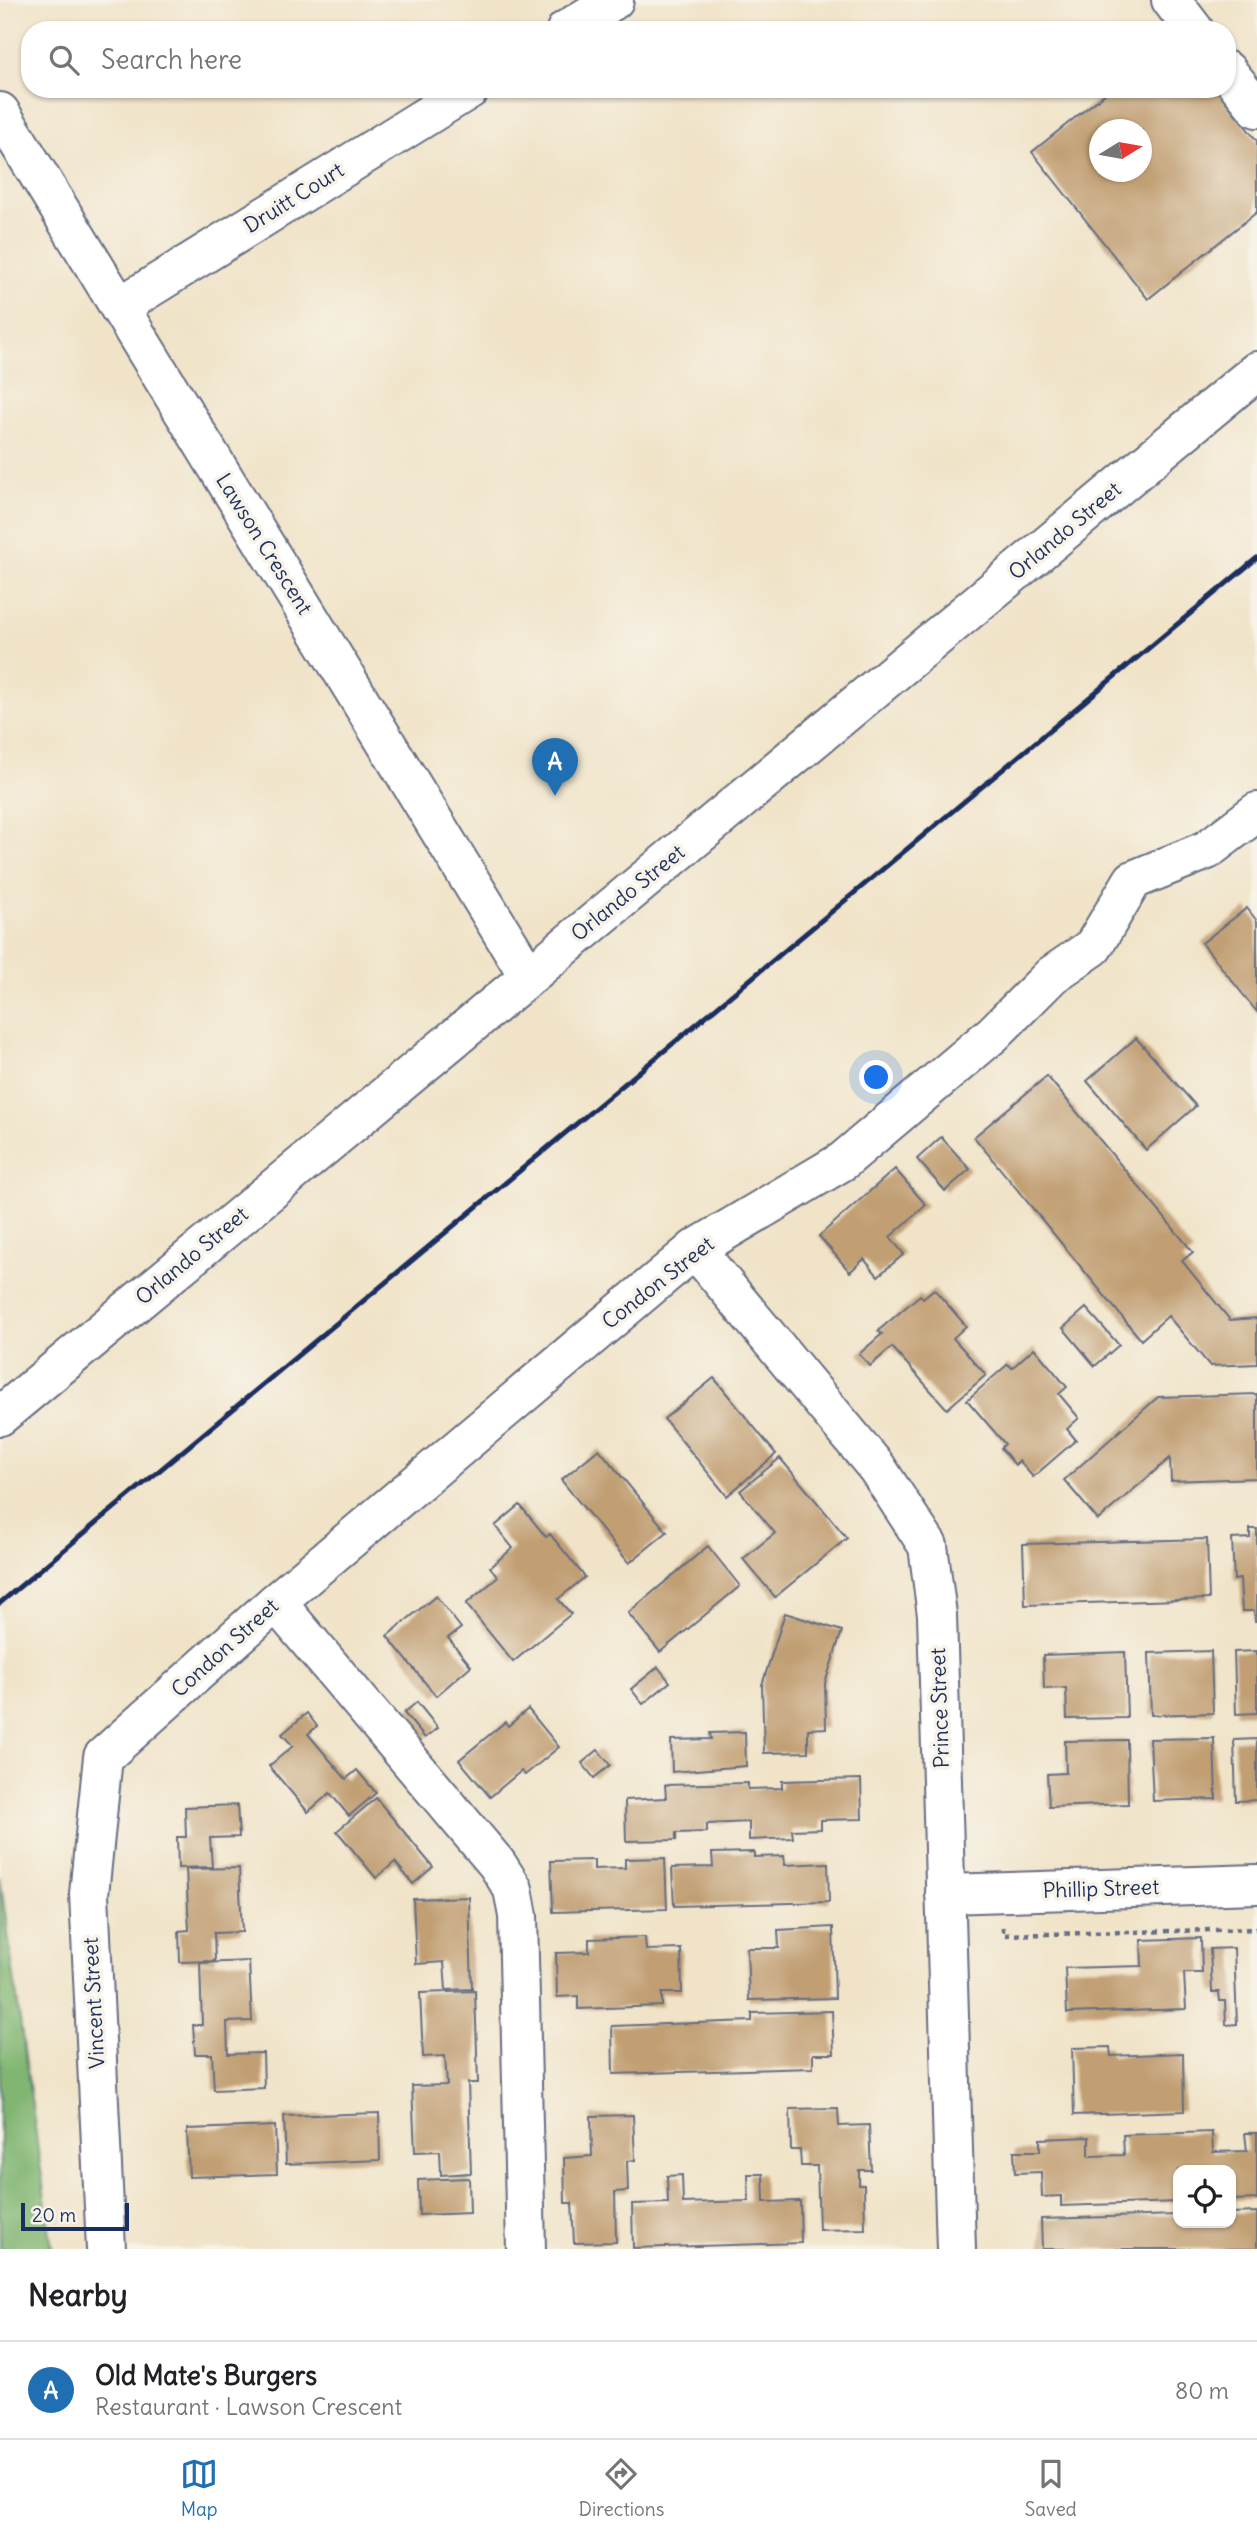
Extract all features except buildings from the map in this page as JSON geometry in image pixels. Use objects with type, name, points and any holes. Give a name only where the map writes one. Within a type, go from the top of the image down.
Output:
[{"type":"street","points":[[580,21],[614,0]]},
{"type":"street","points":[[1171,0],[1188,21]]},
{"type":"street","points":[[1236,82],[1257,108]]},
{"type":"street","name":"Druitt Court","points":[[118,307],[455,98]]},
{"type":"street","name":"Lawson Crescent","points":[[0,112],[528,975]]},
{"type":"street","name":"Orlando Street","points":[[0,1416],[1257,371]]},
{"type":"street","name":"Condon Street","points":[[103,1757],[276,1602],[695,1250],[843,1161],[993,1034],[1052,975],[1093,947],[1133,880],[1207,850],[1257,812]]},
{"type":"street","name":"Prince Street","points":[[695,1250],[877,1468],[928,1546],[937,1615],[956,2249]]},
{"type":"street","points":[[276,1602],[497,1864],[513,1889],[518,1916],[526,2249]]},
{"type":"street","name":"Vincent Street","points":[[103,1757],[89,1894],[106,2249]]},
{"type":"street","name":"Phillip Street","points":[[945,1894],[1257,1884]]},
{"type":"path","points":[[1003,1921],[1003,1935],[1257,1928]]},
{"type":"green space","points":[[0,1877],[52,2249],[0,2249]]},
{"type":"railway","points":[[0,1603],[1257,558]]},
{"type":"place","name":"Old Mate's Burgers","points":[[555,796]]}]
